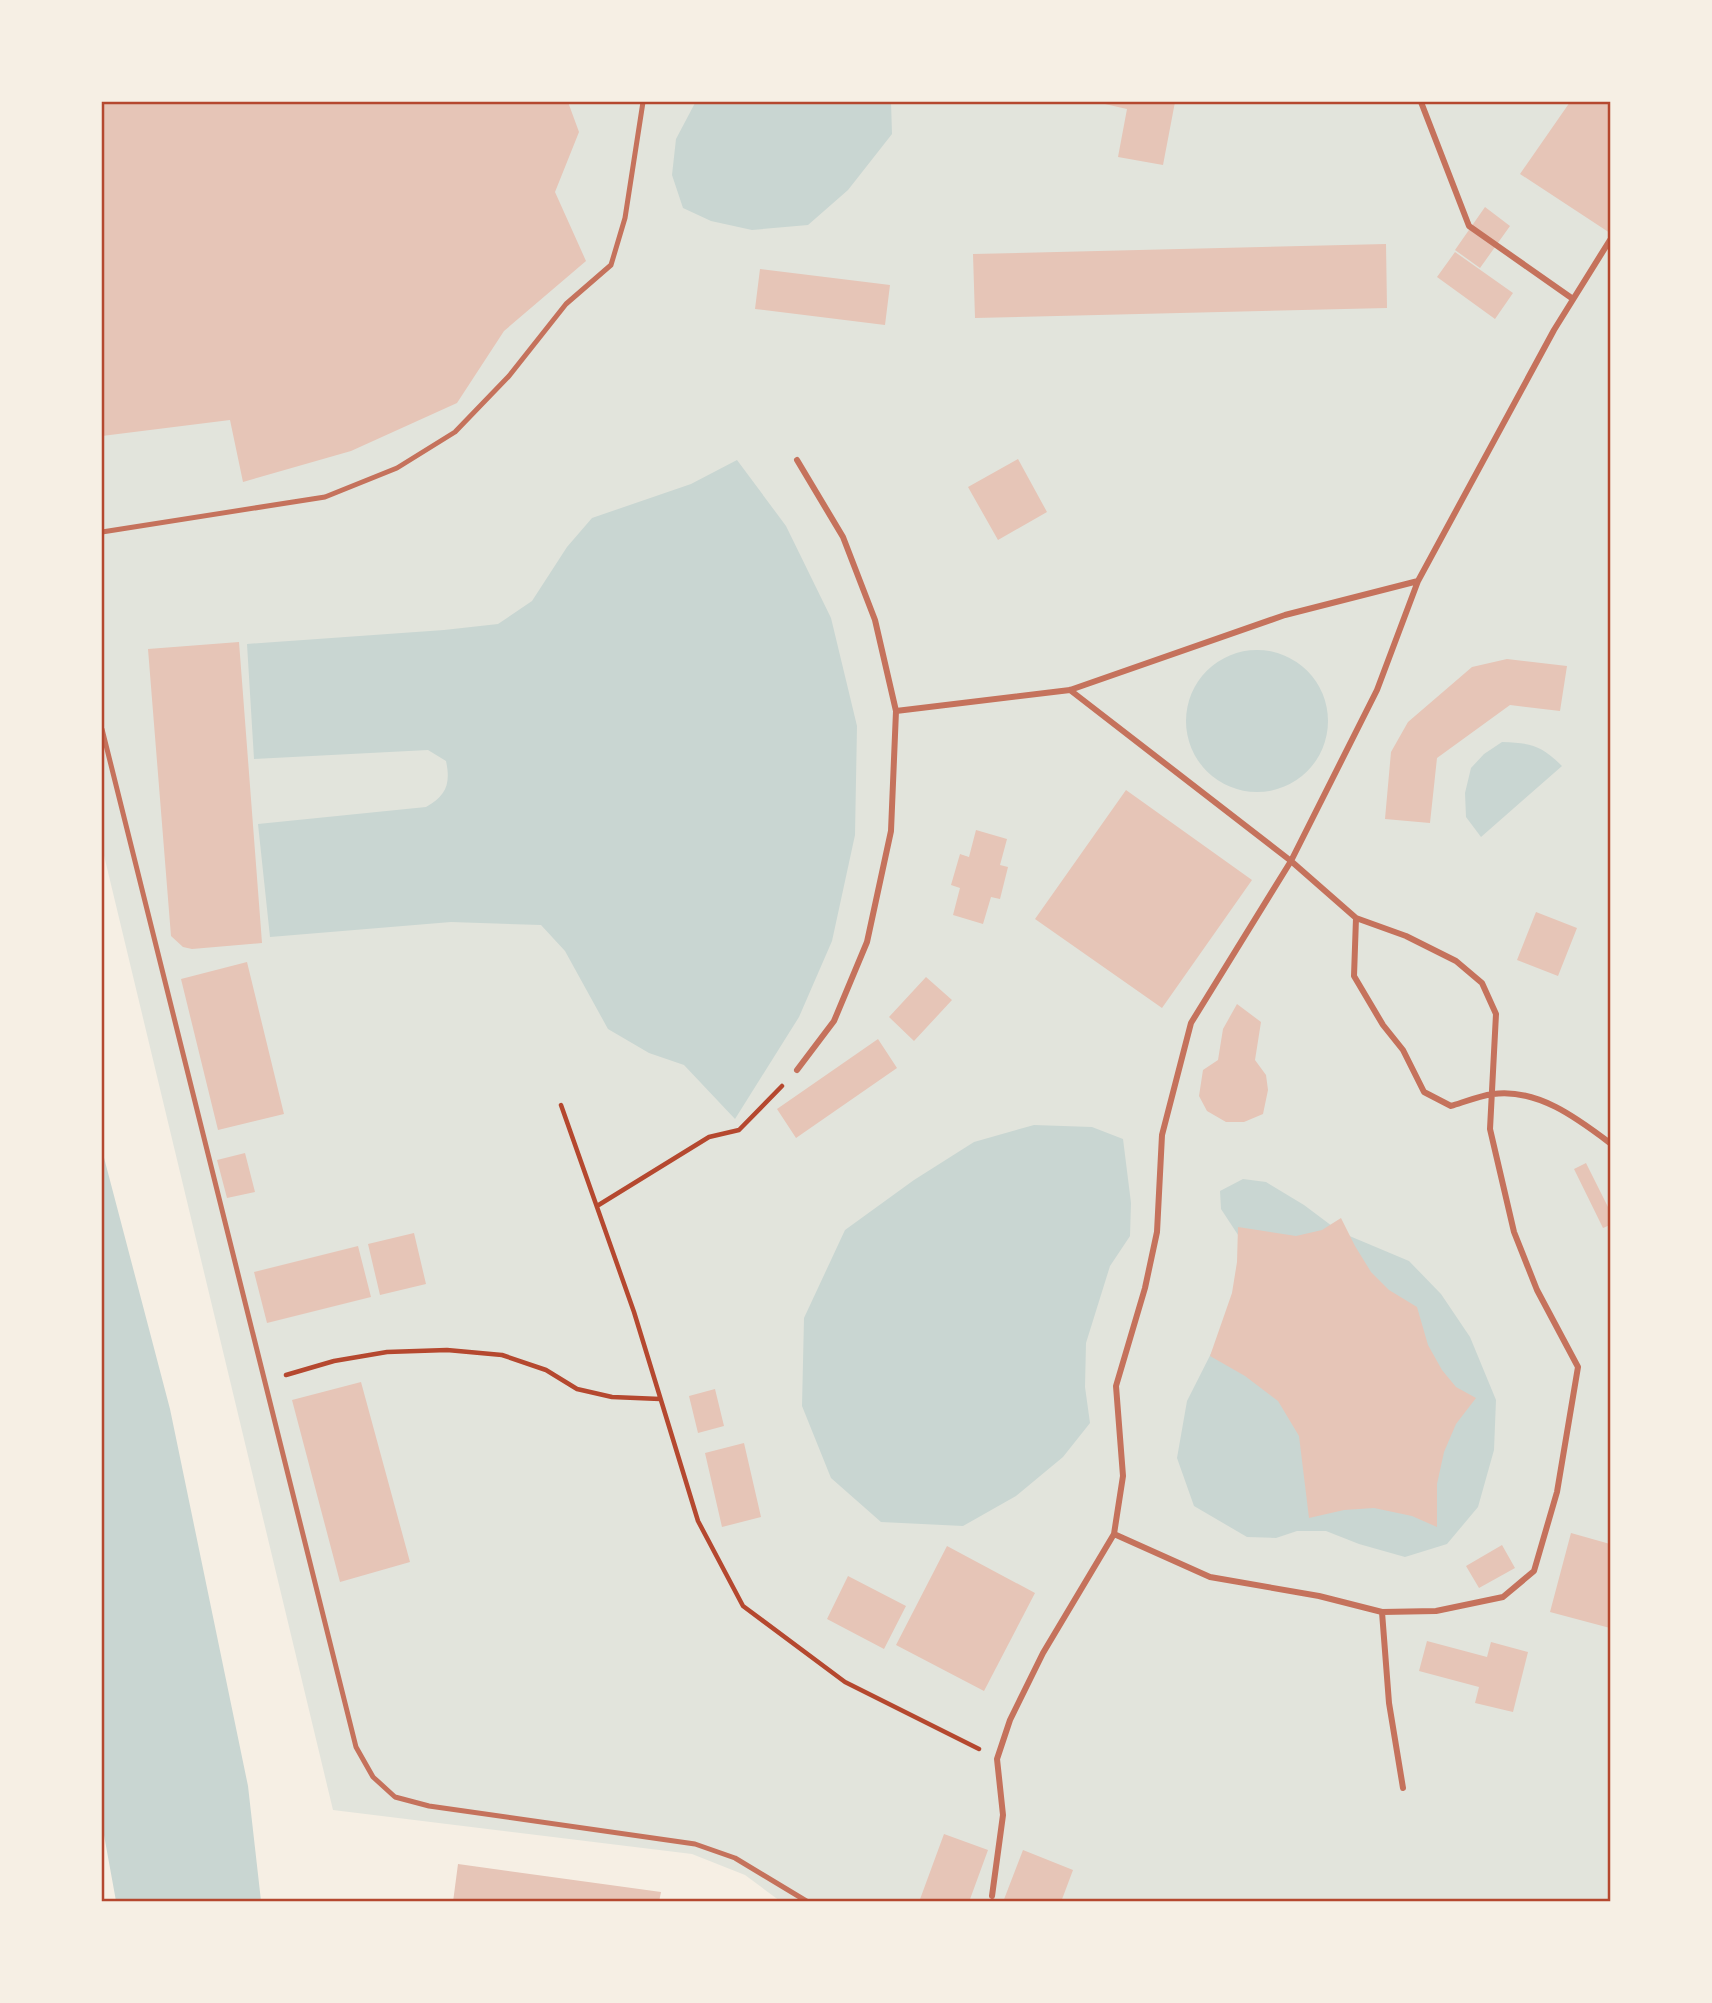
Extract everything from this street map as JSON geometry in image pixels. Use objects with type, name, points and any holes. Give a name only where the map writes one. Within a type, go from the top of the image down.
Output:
[{"type":"street","points":[[1421,102],[1469,226],[1573,299]]},
{"type":"street","points":[[992,1896],[1003,1815],[997,1759],[1010,1720],[1043,1653],[1114,1534],[1123,1476],[1116,1386],[1145,1288],[1157,1233],[1162,1135],[1191,1023],[1291,862],[1377,690],[1418,581],[1554,330],[1611,240]]},
{"type":"street","points":[[797,460],[843,537],[875,620],[896,712],[891,831],[867,942],[834,1021],[797,1070]]},
{"type":"street","points":[[896,712],[1070,690],[1286,615],[1418,581]]},
{"type":"street","points":[[1070,690],[1291,862],[1356,918],[1406,936],[1456,961],[1482,983],[1496,1014],[1490,1129],[1514,1232],[1537,1290],[1578,1367],[1557,1492],[1534,1571],[1503,1597],[1436,1611],[1382,1612],[1319,1596],[1210,1577],[1114,1534]]},
{"type":"street","points":[[1356,918],[1353,976],[1383,1025],[1403,1050],[1424,1092],[1451,1106],[1493,1094],[1525,1094],[1574,1115],[1611,1143]]},
{"type":"street","points":[[1382,1612],[1389,1703],[1403,1788]]},
{"type":"lane","points":[[102,532],[325,497],[397,468],[455,432],[509,376],[566,304],[611,265],[625,218],[643,102]]},
{"type":"lane","points":[[102,729],[356,1746],[373,1777],[395,1797],[429,1806],[695,1844],[735,1858],[808,1902]]},
{"type":"path","points":[[597,1206],[709,1137],[739,1130],[797,1070]]},
{"type":"path","points":[[561,1105],[634,1312],[698,1521],[743,1606],[845,1682],[997,1759]]},
{"type":"path","points":[[264,1381],[334,1361],[387,1352],[447,1350],[502,1355],[546,1370],[577,1389],[600,1394],[660,1399]]},
{"type":"shaded area","points":[[102,102],[1610,102],[1610,1901],[780,1901],[745,1875],[692,1854],[333,1810],[102,847]]},
{"type":"shaded area","points":[[891,102],[892,134],[848,190],[808,225],[752,230],[711,221],[683,208],[672,175],[676,139],[695,103]]},
{"type":"shaded area","points":[[737,460],[786,526],[831,618],[857,726],[855,835],[832,941],[799,1017],[735,1119],[684,1065],[649,1053],[608,1029],[565,951],[541,925],[451,922],[270,937],[258,824],[426,807],[442,794],[448,776],[446,761],[428,750],[254,759],[247,644],[498,624],[532,601],[567,547],[592,518],[691,484]]},
{"type":"shaded area","points":[[1257,650],[1284,655],[1307,671],[1323,694],[1328,721],[1323,748],[1307,771],[1284,787],[1257,792],[1230,787],[1207,771],[1191,748],[1186,721],[1191,694],[1207,671],[1230,655]]},
{"type":"shaded area","points":[[1502,742],[1535,747],[1562,766],[1481,837],[1466,817],[1465,793],[1471,768],[1484,754]]},
{"type":"shaded area","points":[[1034,1125],[1092,1127],[1123,1139],[1131,1203],[1130,1236],[1110,1266],[1086,1343],[1085,1387],[1090,1423],[1063,1457],[1016,1496],[963,1526],[881,1522],[831,1478],[802,1406],[804,1318],[845,1230],[914,1180],[974,1142]]},
{"type":"shaded area","points":[[102,1150],[170,1409],[248,1786],[261,1901],[116,1901],[102,1824]]},
{"type":"shaded area","points":[[1243,1179],[1266,1182],[1304,1205],[1340,1232],[1409,1261],[1441,1294],[1470,1337],[1496,1400],[1494,1450],[1478,1507],[1447,1544],[1405,1557],[1326,1531],[1297,1531],[1276,1538],[1247,1537],[1194,1506],[1177,1458],[1187,1401],[1228,1320],[1242,1241],[1221,1209],[1220,1191]]},
{"type":"building","points":[[102,102],[568,102],[579,132],[555,192],[586,261],[504,331],[457,403],[351,451],[243,482],[230,420],[102,436]]},
{"type":"building","points":[[1096,102],[1175,102],[1163,165],[1118,157],[1127,109]]},
{"type":"building","points":[[1570,102],[1610,102],[1610,233],[1520,174]]},
{"type":"building","points":[[1485,207],[1510,226],[1480,268],[1455,250]]},
{"type":"building","points":[[1386,244],[1387,308],[975,318],[973,254]]},
{"type":"building","points":[[1455,252],[1513,293],[1495,319],[1437,277]]},
{"type":"building","points":[[760,269],[890,285],[885,325],[755,309]]},
{"type":"building","points":[[1018,459],[1047,512],[998,540],[968,487]]},
{"type":"building","points":[[239,642],[262,943],[192,949],[183,947],[171,936],[148,649]]},
{"type":"building","points":[[1507,659],[1567,666],[1560,711],[1510,705],[1437,758],[1430,823],[1385,819],[1391,752],[1408,722],[1472,667]]},
{"type":"building","points":[[1126,790],[1252,880],[1162,1008],[1035,919]]},
{"type":"building","points":[[976,830],[1007,839],[1000,865],[1008,867],[1000,899],[991,897],[983,924],[953,915],[960,888],[951,885],[960,854],[969,857]]},
{"type":"building","points":[[1536,912],[1577,928],[1558,976],[1517,960]]},
{"type":"building","points":[[247,962],[284,1114],[218,1130],[181,979]]},
{"type":"building","points":[[926,977],[952,1000],[914,1041],[889,1017]]},
{"type":"building","points":[[1237,1004],[1261,1022],[1255,1060],[1266,1075],[1268,1090],[1263,1114],[1244,1122],[1226,1122],[1207,1111],[1199,1096],[1203,1070],[1218,1060],[1223,1029]]},
{"type":"building","points":[[878,1039],[897,1068],[796,1138],[777,1109]]},
{"type":"building","points":[[245,1153],[255,1192],[227,1198],[217,1160]]},
{"type":"building","points":[[1586,1163],[1610,1211],[1610,1225],[1603,1228],[1574,1169]]},
{"type":"building","points":[[1341,1218],[1371,1272],[1389,1290],[1417,1307],[1428,1345],[1442,1370],[1456,1387],[1476,1398],[1456,1424],[1444,1452],[1437,1484],[1437,1527],[1412,1516],[1374,1508],[1344,1510],[1309,1518],[1299,1436],[1278,1401],[1245,1376],[1210,1356],[1232,1293],[1237,1262],[1238,1227],[1296,1236],[1322,1230]]},
{"type":"building","points":[[414,1233],[426,1284],[380,1295],[368,1244]]},
{"type":"building","points":[[358,1246],[371,1297],[267,1323],[254,1272]]},
{"type":"building","points":[[361,1382],[410,1562],[340,1582],[292,1400]]},
{"type":"building","points":[[715,1389],[724,1426],[698,1433],[689,1396]]},
{"type":"building","points":[[744,1443],[761,1517],[722,1527],[705,1453]]},
{"type":"building","points":[[1571,1533],[1610,1544],[1610,1628],[1550,1612]]},
{"type":"building","points":[[1502,1545],[1515,1568],[1479,1588],[1466,1566]]},
{"type":"building","points":[[947,1546],[1035,1593],[984,1691],[896,1645]]},
{"type":"building","points":[[848,1576],[906,1606],[884,1649],[827,1619]]},
{"type":"building","points":[[1427,1641],[1487,1657],[1491,1642],[1528,1652],[1513,1712],[1475,1703],[1479,1687],[1419,1671]]},
{"type":"building","points":[[944,1834],[988,1850],[969,1902],[919,1902]]},
{"type":"building","points":[[1023,1850],[1073,1870],[1061,1902],[1003,1902]]},
{"type":"building","points":[[458,1864],[661,1892],[659,1902],[453,1902]]}]
